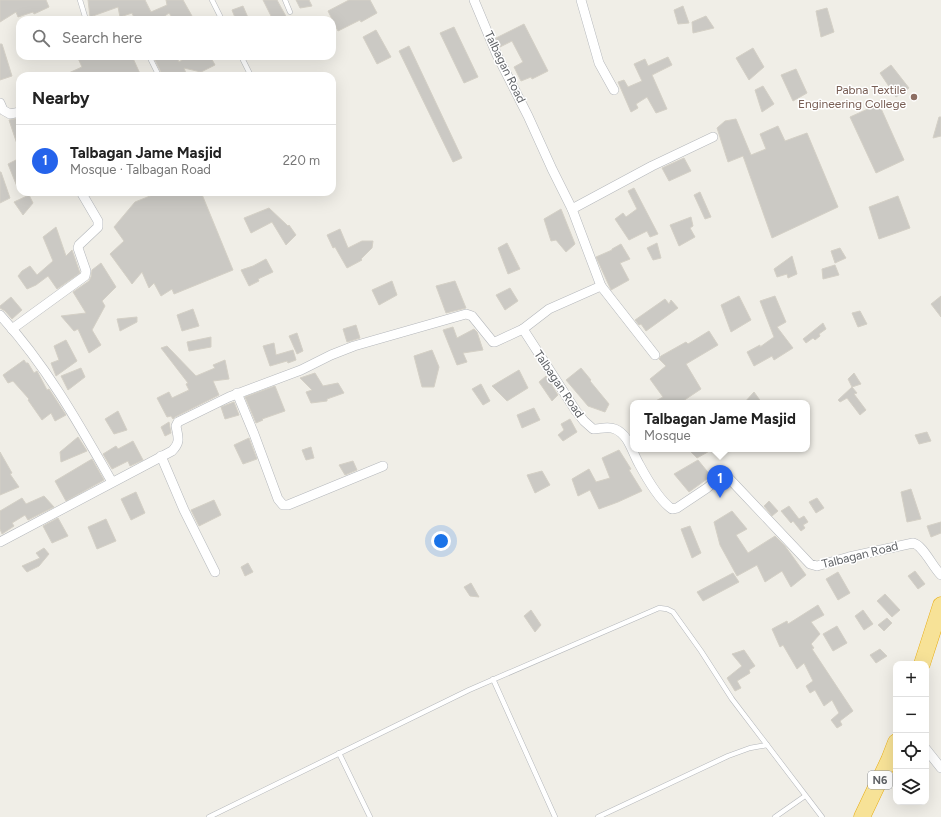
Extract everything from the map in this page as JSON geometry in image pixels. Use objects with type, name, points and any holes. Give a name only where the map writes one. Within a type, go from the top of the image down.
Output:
[{"type":"highway","points":[[923,661],[941,605]]},
{"type":"highway","name":"N6","points":[[862,817],[893,750]]},
{"type":"street","name":"Talbagan Road","points":[[474,0],[496,55],[528,116],[572,209],[602,286],[655,355]]},
{"type":"street","points":[[581,0],[599,62],[614,90]]},
{"type":"street","points":[[0,103],[3,110],[10,114],[16,113]]},
{"type":"street","points":[[572,209],[652,166],[713,137]]},
{"type":"street","points":[[12,329],[85,276],[86,271],[78,248],[79,245],[98,227],[98,221],[83,196]]},
{"type":"street","points":[[0,542],[172,451],[176,447],[179,438],[176,426],[178,422],[237,393],[301,370],[331,355],[354,346],[466,314],[472,316],[493,342],[495,342],[523,329],[549,309],[602,286]]},
{"type":"street","points":[[0,316],[40,364],[88,439],[112,482]]},
{"type":"street","name":"Talbagan Road","points":[[523,329],[562,390],[584,421],[593,429],[613,428],[627,439],[630,446]]},
{"type":"street","points":[[237,393],[278,499],[283,505],[288,505],[383,466]]},
{"type":"street","name":"Talbagan Road","points":[[633,452],[639,465],[657,493],[670,508],[673,509],[677,508],[707,488],[724,473],[810,564],[817,566],[849,557],[913,543],[920,546],[932,565],[941,574]]},
{"type":"street","points":[[161,456],[184,510],[215,572]]},
{"type":"street","points":[[929,753],[941,768]]},
{"type":"lane","points":[[80,0],[85,16]]},
{"type":"lane","points":[[212,0],[220,16]]},
{"type":"lane","points":[[285,0],[290,12]]},
{"type":"lane","points":[[151,60],[156,72]]},
{"type":"lane","points":[[242,60],[249,72]]},
{"type":"lane","points":[[209,817],[469,690],[653,609],[659,608],[668,609],[677,617],[732,699],[822,817]]},
{"type":"lane","points":[[493,679],[555,817]]},
{"type":"lane","points":[[598,817],[728,756],[767,744]]},
{"type":"lane","points":[[339,753],[370,817]]},
{"type":"lane","points":[[775,817],[805,796]]},
{"type":"building","points":[[0,0],[46,0],[49,7],[34,14],[33,12],[21,16],[18,16],[16,12],[0,22]]},
{"type":"building","points":[[88,0],[145,0],[151,12],[167,5],[166,0],[183,0],[192,16],[171,16],[169,13],[165,16],[133,16],[132,13],[120,16],[118,7],[90,16]]},
{"type":"building","points":[[263,0],[277,0],[286,16],[271,16]]},
{"type":"building","points":[[296,0],[309,0],[312,6],[300,8]]},
{"type":"building","points":[[349,0],[370,0],[377,13],[361,22],[360,20],[338,31],[336,27],[336,16],[330,16],[328,11]]},
{"type":"building","points":[[243,6],[247,16],[234,16],[232,10]]},
{"type":"building","points":[[683,6],[689,23],[678,24],[674,10]]},
{"type":"building","points":[[827,8],[834,32],[821,37],[816,11]]},
{"type":"building","points":[[706,16],[714,28],[693,33],[692,22]]},
{"type":"building","points":[[524,24],[548,71],[532,79],[531,77],[521,81],[514,67],[523,62],[512,41],[500,47],[496,38]]},
{"type":"building","points":[[454,27],[478,77],[464,83],[440,33]]},
{"type":"building","points":[[376,30],[391,57],[377,64],[363,37]]},
{"type":"building","points":[[0,44],[2,44],[12,76],[0,80]]},
{"type":"building","points":[[409,46],[462,158],[453,162],[399,51]]},
{"type":"building","points":[[753,48],[764,67],[749,80],[736,58]]},
{"type":"building","points":[[668,57],[672,65],[652,75],[667,109],[656,113],[647,97],[636,104],[638,108],[631,112],[618,82],[624,80],[628,87],[642,81],[634,64],[645,59],[648,66]]},
{"type":"building","points":[[79,60],[134,60],[139,72],[71,72],[82,67]]},
{"type":"building","points":[[155,60],[178,60],[179,62],[182,60],[212,60],[215,65],[201,72],[184,68],[186,72],[161,72]]},
{"type":"building","points":[[891,65],[909,88],[896,97],[880,73]]},
{"type":"building","points":[[796,69],[807,93],[793,101],[781,75]]},
{"type":"building","points":[[763,86],[774,104],[762,112],[755,90]]},
{"type":"building","points":[[879,104],[904,160],[876,173],[850,117]]},
{"type":"building","points":[[939,117],[941,117],[941,136],[933,138]]},
{"type":"building","points":[[16,119],[16,141],[9,120]]},
{"type":"building","points":[[736,119],[751,155],[766,149],[760,134],[778,126],[785,141],[807,133],[838,207],[772,238],[743,156],[728,162],[717,128],[725,121]]},
{"type":"building","points":[[684,158],[691,171],[669,181],[662,168]]},
{"type":"building","points":[[16,160],[16,184],[8,164]]},
{"type":"building","points":[[0,172],[10,198],[0,203]]},
{"type":"building","points":[[634,188],[658,234],[650,237],[647,231],[629,240],[615,219],[623,213],[626,217],[637,209],[628,191]]},
{"type":"building","points":[[700,192],[711,217],[705,219],[694,195]]},
{"type":"building","points":[[30,196],[33,203],[23,215],[14,202]]},
{"type":"building","points":[[150,196],[203,196],[233,270],[174,294],[172,289],[161,296],[154,283],[149,288],[142,272],[132,284],[110,254],[124,241],[114,227],[135,202]]},
{"type":"building","points":[[898,196],[910,228],[879,239],[869,207]]},
{"type":"building","points":[[269,208],[288,226],[289,225],[296,235],[286,245],[272,222],[251,233],[244,218]]},
{"type":"building","points":[[561,209],[575,244],[566,252],[556,240],[551,241],[544,219]]},
{"type":"building","points":[[691,217],[693,226],[690,228],[695,237],[679,246],[670,225]]},
{"type":"building","points":[[56,227],[66,256],[72,250],[80,273],[57,289],[48,276],[36,285],[27,289],[18,276],[22,271],[30,266],[37,275],[53,261],[43,237]]},
{"type":"building","points":[[340,229],[348,248],[362,241],[373,241],[372,248],[361,259],[362,260],[347,268],[335,247],[333,248],[327,235]]},
{"type":"building","points":[[507,243],[520,269],[508,274],[498,248]]},
{"type":"building","points":[[657,243],[661,258],[653,260],[647,248]]},
{"type":"building","points":[[621,244],[630,259],[620,263],[629,280],[611,290],[596,257]]},
{"type":"building","points":[[840,248],[846,258],[835,263],[831,251]]},
{"type":"building","points":[[792,256],[797,274],[788,278],[787,274],[777,277],[774,269]]},
{"type":"building","points":[[266,259],[273,272],[258,279],[259,281],[249,286],[241,270]]},
{"type":"building","points":[[101,263],[116,287],[102,301],[105,306],[92,330],[101,345],[89,353],[78,329],[74,331],[61,316],[86,313],[73,292],[89,281],[92,270]]},
{"type":"building","points":[[835,265],[839,275],[823,279],[822,269]]},
{"type":"building","points":[[392,281],[397,295],[379,305],[372,290]]},
{"type":"building","points":[[455,281],[466,308],[446,313],[436,286]]},
{"type":"building","points":[[510,288],[518,301],[505,310],[496,295]]},
{"type":"building","points":[[739,296],[751,320],[731,332],[721,305]]},
{"type":"building","points":[[775,296],[786,322],[777,327],[793,348],[774,360],[772,356],[754,366],[747,352],[760,345],[760,347],[774,337],[760,301]]},
{"type":"building","points":[[941,296],[941,317],[931,304]]},
{"type":"building","points":[[11,297],[22,310],[12,319],[0,308],[0,306]]},
{"type":"building","points":[[665,299],[669,304],[671,300],[678,308],[646,331],[641,324],[639,325],[635,320]]},
{"type":"building","points":[[193,309],[199,326],[182,331],[177,315]]},
{"type":"building","points":[[860,311],[867,324],[858,327],[852,313]]},
{"type":"building","points":[[137,317],[137,322],[120,331],[117,319]]},
{"type":"building","points":[[823,323],[826,329],[819,334],[820,336],[815,340],[813,338],[806,343],[803,339]]},
{"type":"building","points":[[356,325],[360,338],[347,342],[343,329]]},
{"type":"building","points":[[453,327],[457,338],[474,329],[477,332],[483,350],[463,353],[467,362],[457,365],[443,330]]},
{"type":"building","points":[[709,331],[718,345],[686,364],[701,389],[684,400],[658,400],[663,397],[650,379],[666,366],[659,359],[661,356],[686,342],[688,344]]},
{"type":"building","points":[[297,333],[303,351],[297,354],[289,336]]},
{"type":"building","points":[[211,337],[211,347],[189,351],[187,342]]},
{"type":"building","points":[[66,340],[77,361],[56,376],[51,363],[59,360],[54,346]]},
{"type":"building","points":[[274,343],[276,355],[293,350],[296,360],[270,366],[263,346]]},
{"type":"building","points":[[167,346],[196,376],[215,368],[213,365],[225,360],[229,379],[213,381],[219,395],[173,419],[171,416],[167,417],[157,398],[169,392],[172,398],[189,390],[186,384],[188,383],[161,348]]},
{"type":"building","points":[[432,350],[439,367],[434,387],[422,387],[414,356]]},
{"type":"building","points":[[24,360],[28,363],[34,373],[37,371],[47,390],[49,389],[66,415],[55,421],[51,413],[42,420],[28,400],[29,399],[13,381],[8,383],[3,375]]},
{"type":"building","points":[[81,368],[85,377],[68,390],[61,376]]},
{"type":"building","points":[[581,368],[609,404],[605,412],[588,406],[566,380]]},
{"type":"building","points":[[519,370],[528,388],[507,401],[492,386]]},
{"type":"building","points":[[315,373],[323,386],[338,383],[344,393],[327,399],[327,401],[311,403],[306,392],[312,390],[300,378]]},
{"type":"building","points":[[854,373],[861,384],[852,387],[848,379]]},
{"type":"building","points":[[546,376],[558,395],[552,401],[539,382]]},
{"type":"building","points":[[481,384],[490,401],[483,405],[472,389]]},
{"type":"building","points":[[275,386],[285,411],[262,419],[263,420],[256,423],[245,397]]},
{"type":"building","points":[[852,387],[857,393],[854,394],[866,410],[860,415],[847,398],[840,402],[838,400]]},
{"type":"building","points":[[754,392],[760,400],[747,400]]},
{"type":"building","points":[[234,402],[239,415],[225,419],[221,407]]},
{"type":"building","points":[[534,408],[540,420],[522,428],[517,415]]},
{"type":"building","points":[[118,411],[127,430],[114,434],[105,419]]},
{"type":"building","points":[[570,419],[577,432],[563,441],[558,435],[564,430],[561,424]]},
{"type":"building","points":[[169,422],[171,433],[165,436],[161,427]]},
{"type":"building","points":[[927,432],[931,441],[919,444],[915,435]]},
{"type":"building","points":[[78,437],[87,451],[61,462],[60,452]]},
{"type":"building","points":[[249,438],[257,459],[243,464],[234,445]]},
{"type":"building","points":[[133,441],[143,460],[130,466],[128,461],[112,469],[103,454],[116,446],[118,449]]},
{"type":"building","points":[[311,447],[314,458],[306,460],[302,450]]},
{"type":"building","points":[[619,450],[642,491],[599,509],[590,490],[578,496],[572,479],[589,469],[596,482],[610,478],[602,458]]},
{"type":"building","points":[[0,452],[12,473],[10,474],[19,487],[0,495]]},
{"type":"building","points":[[691,452],[708,452],[697,458]]},
{"type":"building","points":[[92,459],[104,480],[66,501],[55,481]]},
{"type":"building","points":[[698,460],[711,476],[689,492],[674,474]]},
{"type":"building","points":[[353,461],[357,470],[345,475],[339,465]]},
{"type":"building","points":[[542,471],[550,485],[535,493],[527,475]]},
{"type":"building","points":[[911,489],[921,519],[907,522],[901,492]]},
{"type":"building","points":[[136,492],[145,513],[131,520],[121,499]]},
{"type":"building","points":[[44,496],[54,507],[28,520],[25,515],[12,523],[14,526],[2,534],[0,529],[0,511],[22,498],[26,504]]},
{"type":"building","points":[[817,498],[824,508],[816,513],[809,502]]},
{"type":"building","points":[[214,500],[221,515],[199,526],[191,510]]},
{"type":"building","points":[[769,501],[778,511],[772,516],[764,506]]},
{"type":"building","points":[[789,506],[799,519],[804,516],[808,522],[803,525],[805,528],[801,531],[793,521],[791,523],[781,511]]},
{"type":"building","points":[[732,511],[747,529],[736,535],[748,553],[775,536],[785,546],[806,575],[791,587],[782,571],[765,582],[757,565],[737,576],[720,545],[714,522]]},
{"type":"building","points":[[58,518],[68,536],[52,543],[43,526]]},
{"type":"building","points":[[106,519],[116,541],[97,549],[88,527]]},
{"type":"building","points":[[941,522],[941,533],[931,537],[927,526]]},
{"type":"building","points":[[690,526],[701,553],[692,558],[681,529]]},
{"type":"building","points":[[44,548],[49,554],[39,566],[27,572],[22,566],[40,558],[36,553]]},
{"type":"building","points":[[248,563],[253,572],[245,576],[241,567]]},
{"type":"building","points":[[915,571],[925,584],[918,589],[908,576]]},
{"type":"building","points":[[838,572],[850,593],[838,600],[826,579]]},
{"type":"building","points":[[733,573],[739,582],[703,601],[697,592]]},
{"type":"building","points":[[471,583],[479,597],[470,596],[464,587]]},
{"type":"building","points":[[885,594],[900,610],[892,617],[877,601]]},
{"type":"building","points":[[818,605],[824,615],[811,622],[820,634],[811,644],[814,648],[812,649],[853,711],[840,721],[842,725],[837,728],[831,720],[839,713],[832,700],[824,706],[815,690],[810,693],[806,686],[813,681],[804,663],[797,669],[783,645],[780,647],[772,629],[787,621],[788,624]]},
{"type":"building","points":[[531,610],[541,625],[535,632],[524,616]]},
{"type":"building","points":[[863,610],[873,624],[864,630],[855,616]]},
{"type":"building","points":[[887,618],[892,623],[884,631],[878,625]]},
{"type":"building","points":[[837,626],[847,643],[833,651],[823,634]]},
{"type":"building","points":[[880,649],[887,656],[876,663],[870,655]]},
{"type":"building","points":[[744,650],[755,666],[749,670],[750,673],[737,681],[741,688],[735,691],[727,678],[742,666],[732,654]]},
{"type":"place","name":"Pabna Textile Engineering College","points":[[914,97]]},
{"type":"place","name":"Talbagan Jame Masjid","points":[[720,498]]}]
